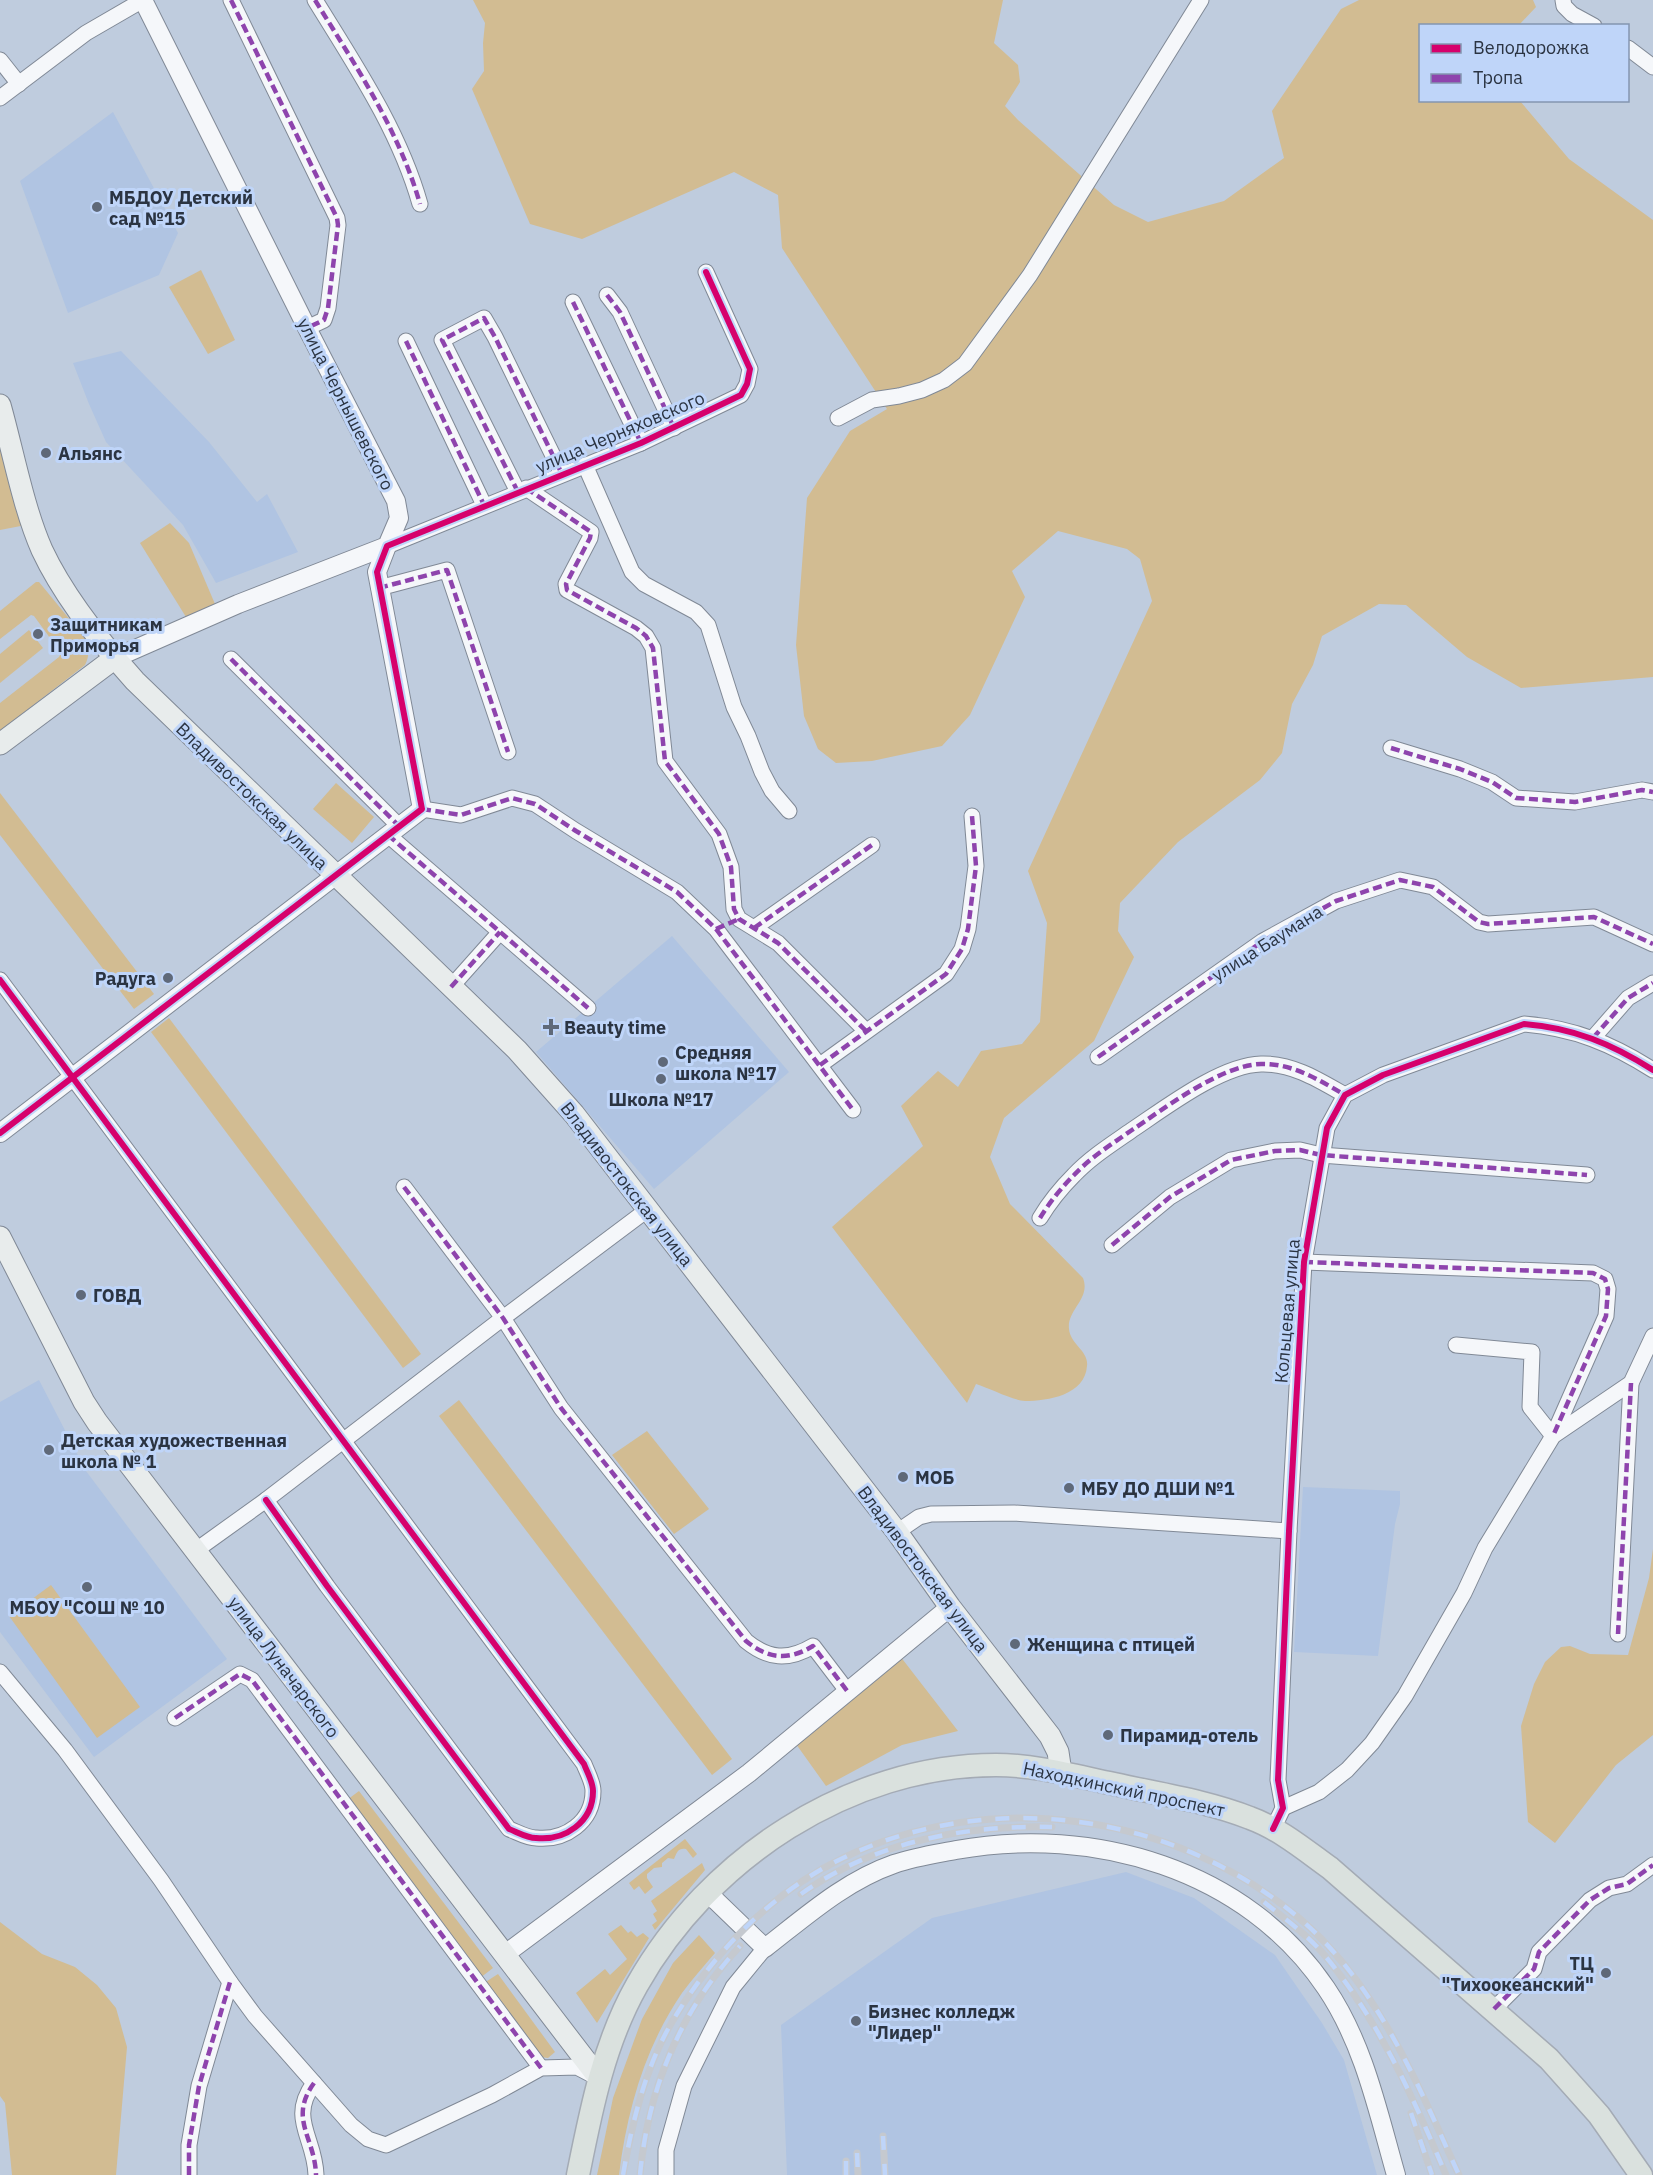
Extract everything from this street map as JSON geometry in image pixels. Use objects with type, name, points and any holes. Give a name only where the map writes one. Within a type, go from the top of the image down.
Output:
[{"type":"main road","name":"Владивостокская улица","points":[[0,405],[41,548],[68,594],[115,658],[135,681],[543,1077],[897,1532],[950,1607],[1050,1736],[1058,1752],[1061,1772]]},
{"type":"main road","points":[[0,744],[115,658]]},
{"type":"main road","name":"улица Луначарского","points":[[0,1237],[84,1402],[97,1422],[599,2079]]},
{"type":"main road","name":"Находкинский проспект","points":[[578,2175],[599,2079],[612,2040],[637,1985],[669,1937],[708,1893],[738,1866],[786,1829],[820,1809],[859,1791],[924,1773],[967,1766],[998,1765],[1061,1772],[1211,1806],[1273,1828],[1330,1868],[1549,2059],[1599,2115],[1641,2175]]},
{"type":"street","points":[[0,98],[86,33],[143,0]]},
{"type":"street","name":"улица Чернышевского","points":[[143,0],[396,501],[399,518],[377,572],[422,809]]},
{"type":"street","points":[[231,0],[337,218],[328,308],[324,320],[307,328]]},
{"type":"street","points":[[315,0],[390,128],[413,178],[420,204]]},
{"type":"street","points":[[838,418],[872,400],[922,390],[944,381],[965,364],[1030,275],[1201,0]]},
{"type":"street","points":[[1563,0],[1564,6],[1572,14],[1590,24]]},
{"type":"street","points":[[1629,49],[1653,67]]},
{"type":"street","points":[[0,60],[19,84]]},
{"type":"street","name":"улица Черняховского","points":[[387,546],[641,443],[741,395],[747,384],[750,369],[706,272]]},
{"type":"street","points":[[607,295],[620,312],[674,428]]},
{"type":"street","points":[[573,302],[641,443]]},
{"type":"street","points":[[562,474],[484,318],[442,340],[522,490],[591,532],[566,584],[567,590],[636,628],[646,636],[653,648],[665,762],[718,834],[731,867],[734,909],[739,919],[778,943],[866,1031]]},
{"type":"street","points":[[406,341],[484,506]]},
{"type":"street","points":[[585,465],[632,572],[644,584],[696,612],[708,625],[734,707],[772,791],[789,811]]},
{"type":"street","points":[[115,658],[238,604],[387,546]]},
{"type":"street","points":[[379,588],[447,570],[507,752]]},
{"type":"street","points":[[231,659],[394,830],[500,932],[588,1008]]},
{"type":"street","points":[[1391,748],[1492,782],[1516,798],[1575,802],[1642,790],[1653,792]]},
{"type":"street","points":[[0,1133],[422,809],[461,815],[512,798],[536,804],[677,892],[716,929],[853,1110]]},
{"type":"street","points":[[820,1065],[946,974],[962,949],[968,929],[976,866],[972,816]]},
{"type":"street","points":[[754,928],[872,845]]},
{"type":"street","name":"улица Баумана","points":[[1098,1057],[1263,941],[1336,901],[1400,880],[1433,887],[1479,922],[1488,924],[1594,917],[1653,944]]},
{"type":"street","points":[[716,929],[739,919]]},
{"type":"street","points":[[452,987],[500,932]]},
{"type":"street","points":[[0,980],[584,1764],[593,1789],[590,1809],[579,1825],[562,1835],[545,1838],[533,1838],[509,1829],[327,1586],[266,1500]]},
{"type":"street","points":[[1593,1038],[1628,998],[1653,983]]},
{"type":"street","points":[[1040,1218],[1074,1175],[1094,1157],[1185,1094],[1242,1066],[1263,1063],[1290,1067],[1308,1074],[1345,1095],[1383,1075],[1524,1024],[1549,1026],[1593,1038],[1631,1056],[1653,1070]]},
{"type":"street","name":"Кольцевая улица","points":[[1282,1808],[1278,1780],[1304,1262],[1327,1128],[1345,1095]]},
{"type":"street","points":[[1112,1245],[1170,1197],[1231,1160],[1275,1151],[1300,1150],[1322,1155],[1587,1175]]},
{"type":"street","points":[[404,1187],[503,1318],[561,1408],[746,1641],[759,1651],[773,1656],[798,1656],[813,1646],[848,1692]]},
{"type":"street","points":[[195,1551],[266,1500],[647,1210]]},
{"type":"street","points":[[1273,1828],[1282,1808],[1319,1792],[1347,1770],[1372,1743],[1405,1696],[1464,1593],[1485,1548],[1553,1436],[1606,1316],[1608,1289],[1605,1279],[1593,1273],[1304,1262]]},
{"type":"street","points":[[1618,1634],[1631,1383],[1653,1336]]},
{"type":"street","points":[[1456,1345],[1532,1352],[1530,1407],[1553,1436]]},
{"type":"street","points":[[1553,1436],[1631,1383]]},
{"type":"street","points":[[897,1532],[919,1517],[931,1514],[1014,1513],[1289,1531]]},
{"type":"street","points":[[504,1955],[726,1791],[950,1607]]},
{"type":"street","points":[[0,1672],[65,1750],[255,2016],[351,2125],[368,2139],[387,2145],[492,2095],[541,2068],[577,2067],[599,2079]]},
{"type":"street","points":[[175,1718],[240,1674],[252,1680],[541,2068]]},
{"type":"street","points":[[666,2175],[666,2150],[684,2086],[732,1987],[765,1948],[841,1890],[894,1864],[981,1845],[1029,1842],[1112,1850],[1158,1863],[1237,1900],[1286,1939],[1326,1988],[1346,2024],[1368,2074],[1396,2175]]},
{"type":"street","points":[[1494,2009],[1534,1969],[1539,1952],[1590,1900],[1609,1888],[1627,1884],[1653,1864]]},
{"type":"street","points":[[708,1893],[765,1948]]},
{"type":"street","points":[[189,2175],[189,2145],[199,2086],[230,1982]]},
{"type":"street","points":[[314,2083],[305,2095],[301,2114],[316,2161],[316,2175]]},
{"type":"shaded area","points":[[473,0],[1003,0],[994,43],[1018,65],[1020,82],[1005,106],[1114,205],[1148,222],[1224,201],[1284,158],[1272,111],[1341,9],[1359,0],[1533,0],[1536,7],[1520,24],[1419,24],[1419,102],[1521,102],[1569,159],[1653,220],[1653,677],[1521,688],[1467,657],[1406,605],[1379,604],[1322,636],[1313,665],[1292,704],[1282,753],[1260,780],[1178,842],[1120,903],[1118,931],[1134,957],[1094,1041],[1004,1118],[990,1157],[1010,1204],[1083,1278],[1084,1292],[1071,1316],[1069,1329],[1085,1356],[1087,1366],[1080,1384],[1064,1394],[1044,1400],[1025,1401],[976,1384],[967,1403],[832,1227],[923,1146],[901,1106],[938,1071],[958,1087],[981,1051],[1022,1044],[1040,1022],[1047,923],[1028,871],[1152,601],[1140,559],[1127,549],[1058,531],[1012,571],[1025,597],[970,715],[942,746],[872,761],[836,763],[818,749],[804,716],[796,645],[807,498],[850,431],[887,409],[782,248],[778,195],[734,172],[582,239],[530,224],[472,89],[484,71],[485,23]]},
{"type":"shaded area","name":"МБДОУ Детский сад №15","points":[[113,112],[178,233],[159,275],[68,313],[20,181]]},
{"type":"shaded area","points":[[201,270],[235,340],[208,354],[169,287]]},
{"type":"shaded area","points":[[121,351],[209,442],[257,502],[267,494],[298,552],[216,583],[183,525],[106,442],[89,404],[73,363]]},
{"type":"shaded area","points":[[0,447],[26,525],[0,530]]},
{"type":"shaded area","points":[[170,523],[189,543],[215,604],[186,617],[140,543]]},
{"type":"shaded area","points":[[39,582],[85,638],[88,658],[85,665],[0,731],[0,703],[59,657],[61,653],[31,615],[0,639],[0,611]]},
{"type":"shaded area","points":[[29,630],[43,648],[0,683],[0,654]]},
{"type":"shaded area","points":[[336,783],[374,817],[352,843],[313,809]]},
{"type":"shaded area","points":[[0,793],[154,994],[134,1009],[0,835]]},
{"type":"shaded area","name":"Средняя школа №17","points":[[672,936],[789,1072],[654,1189],[536,1052]]},
{"type":"shaded area","points":[[169,1018],[421,1354],[403,1368],[151,1032]]},
{"type":"shaded area","name":"МБОУ \"СОШ № 10","points":[[39,1380],[86,1471],[227,1659],[94,1757],[0,1632],[0,1402]]},
{"type":"shaded area","points":[[459,1400],[732,1759],[712,1775],[439,1416]]},
{"type":"shaded area","points":[[647,1431],[709,1509],[674,1534],[612,1455]]},
{"type":"shaded area","points":[[1303,1487],[1400,1491],[1378,1656],[1294,1652]]},
{"type":"shaded area","points":[[1653,1549],[1653,1735],[1616,1765],[1555,1843],[1528,1822],[1521,1726],[1534,1684],[1545,1662],[1561,1647],[1570,1646],[1590,1654],[1628,1655],[1649,1578]]},
{"type":"shaded area","points":[[51,1585],[140,1707],[97,1738],[9,1616]]},
{"type":"shaded area","points":[[900,1656],[958,1731],[902,1745],[826,1786],[796,1744]]},
{"type":"shaded area","points":[[359,1791],[493,1968],[480,1978],[347,1800]]},
{"type":"shaded area","points":[[685,1839],[697,1854],[693,1858],[686,1849],[679,1850],[674,1859],[668,1858],[662,1863],[662,1867],[654,1868],[647,1874],[653,1887],[645,1894],[639,1886],[634,1890],[629,1883]]},
{"type":"shaded area","points":[[702,1863],[705,1870],[655,1930],[652,1925],[657,1921],[653,1914],[657,1911],[651,1901]]},
{"type":"shaded area","points":[[1126,1872],[1194,1898],[1275,1955],[1322,2023],[1344,2060],[1377,2175],[787,2175],[781,2025],[932,1918]]},
{"type":"shaded area","points":[[0,1922],[42,1954],[75,1967],[97,1985],[116,2008],[127,2047],[116,2175],[12,2175],[5,2103],[0,2096]]},
{"type":"shaded area","points":[[621,1925],[628,1933],[631,1931],[637,1937],[643,1933],[649,1938],[597,2023],[576,1993],[605,1969],[610,1975],[627,1959],[608,1934]]},
{"type":"shaded area","points":[[699,1935],[715,1953],[682,1993],[648,2057],[627,2127],[619,2175],[597,2175],[613,2098],[642,2019],[673,1963]]},
{"type":"shaded area","points":[[498,1974],[555,2052],[548,2058],[540,2057],[484,1983]]},
{"type":"railway","points":[[623,2175],[647,2077],[672,2022],[706,1972],[725,1949],[768,1907],[792,1888],[843,1858],[900,1836],[959,1823],[1019,1818],[1080,1822],[1139,1834],[1196,1854],[1250,1882],[1299,1918],[1351,1973],[1393,2037],[1459,2175]]},
{"type":"railway","points":[[801,1894],[859,1861],[921,1840],[986,1829],[1052,1827]]},
{"type":"railway","points":[[1264,1902],[1319,1949],[1363,2007],[1408,2090],[1446,2175]]},
{"type":"railway","points":[[640,2175],[651,2112],[671,2052],[701,1997],[740,1946]]},
{"type":"railway","points":[[1411,2113],[1432,2175]]},
{"type":"railway","points":[[883,2136],[885,2175]]},
{"type":"railway","points":[[857,2153],[858,2175]]},
{"type":"railway","points":[[846,2161],[846,2175]]},
{"type":"marked path","points":[[231,0],[337,218],[328,308],[324,320],[307,328]]},
{"type":"marked path","points":[[315,0],[388,124],[420,204]]},
{"type":"marked path","points":[[607,295],[620,312],[674,428]]},
{"type":"marked path","points":[[573,302],[641,443]]},
{"type":"marked path","points":[[518,492],[442,340],[484,318],[562,474]]},
{"type":"marked path","points":[[406,341],[484,505]]},
{"type":"marked path","points":[[526,488],[591,532],[566,584],[567,590],[636,628],[646,636],[653,648],[665,761],[719,834],[731,867],[734,909],[739,919],[778,943],[866,1031]]},
{"type":"marked path","points":[[379,588],[447,570],[508,752]]},
{"type":"marked path","points":[[231,659],[399,826]]},
{"type":"marked path","points":[[1391,748],[1460,769],[1492,782],[1516,798],[1575,802],[1642,790],[1653,792]]},
{"type":"marked path","points":[[422,809],[461,815],[512,798],[535,804],[677,892],[716,929],[853,1110]]},
{"type":"marked path","points":[[820,1065],[946,974],[962,949],[968,929],[976,866],[972,816]]},
{"type":"marked path","points":[[388,835],[588,1008]]},
{"type":"marked path","points":[[754,928],[872,845]]},
{"type":"marked path","points":[[1098,1057],[1263,941],[1336,901],[1400,880],[1433,887],[1479,922],[1488,924],[1594,917],[1653,944]]},
{"type":"marked path","points":[[716,929],[739,919]]},
{"type":"marked path","points":[[451,987],[500,932]]},
{"type":"marked path","points":[[1593,1038],[1628,998],[1653,983]]},
{"type":"marked path","points":[[1040,1218],[1081,1168],[1117,1140],[1194,1089],[1229,1072],[1245,1066],[1261,1064],[1284,1066],[1345,1095]]},
{"type":"marked path","points":[[1112,1245],[1170,1197],[1231,1160],[1275,1151],[1300,1150],[1321,1155],[1587,1175]]},
{"type":"marked path","points":[[404,1187],[503,1318],[561,1408],[746,1641],[762,1651],[778,1656],[795,1654],[813,1646],[848,1692]]},
{"type":"marked path","points":[[1304,1262],[1593,1273],[1605,1279],[1608,1289],[1606,1316],[1553,1436]]},
{"type":"marked path","points":[[1618,1634],[1631,1383]]},
{"type":"marked path","points":[[175,1718],[240,1674],[252,1680],[541,2068]]},
{"type":"marked path","points":[[1494,2009],[1534,1969],[1539,1952],[1590,1900],[1609,1888],[1627,1884],[1653,1865]]},
{"type":"marked path","points":[[189,2175],[189,2145],[199,2086],[230,1982]]},
{"type":"marked path","points":[[314,2083],[303,2107],[303,2118],[315,2162],[316,2175]]},
{"type":"cycle path","points":[[0,1133],[422,809],[377,572],[387,546],[641,443],[741,395],[747,384],[750,369],[706,272]]},
{"type":"cycle path","points":[[0,980],[584,1764],[593,1791],[592,1802],[583,1820],[567,1833],[547,1838],[529,1837],[509,1829],[327,1586],[266,1500]]},
{"type":"cycle path","points":[[1273,1829],[1283,1808],[1278,1780],[1304,1262],[1327,1128],[1345,1095],[1383,1075],[1524,1024],[1576,1033],[1623,1052],[1653,1070]]},
{"type":"place","name":"МБДОУ Детский сад №15","points":[[97,207]]},
{"type":"place","name":"Альянс","points":[[46,453]]},
{"type":"place","name":"Защитникам Приморья","points":[[38,634]]},
{"type":"place","name":"Радуга","points":[[168,978]]},
{"type":"place","name":"Beauty time","points":[[551,1027]]},
{"type":"place","name":"Средняя школа №17","points":[[663,1062]]},
{"type":"place","name":"Школа №17","points":[[661,1079]]},
{"type":"place","name":"ГОВД","points":[[81,1295]]},
{"type":"place","name":"Детская художественная школа № 1","points":[[49,1450]]},
{"type":"place","name":"МОБ","points":[[903,1477]]},
{"type":"place","name":"МБУ ДО ДШИ №1","points":[[1069,1488]]},
{"type":"place","name":"МБОУ \"СОШ № 10","points":[[87,1587]]},
{"type":"place","name":"Женщина с птицей","points":[[1015,1644]]},
{"type":"place","name":"Пирамид-отель","points":[[1108,1735]]},
{"type":"place","name":"ТЦ \"Тихоокеанский\"","points":[[1606,1973]]},
{"type":"place","name":"Бизнес колледж \"Лидер\"","points":[[856,2021]]}]
